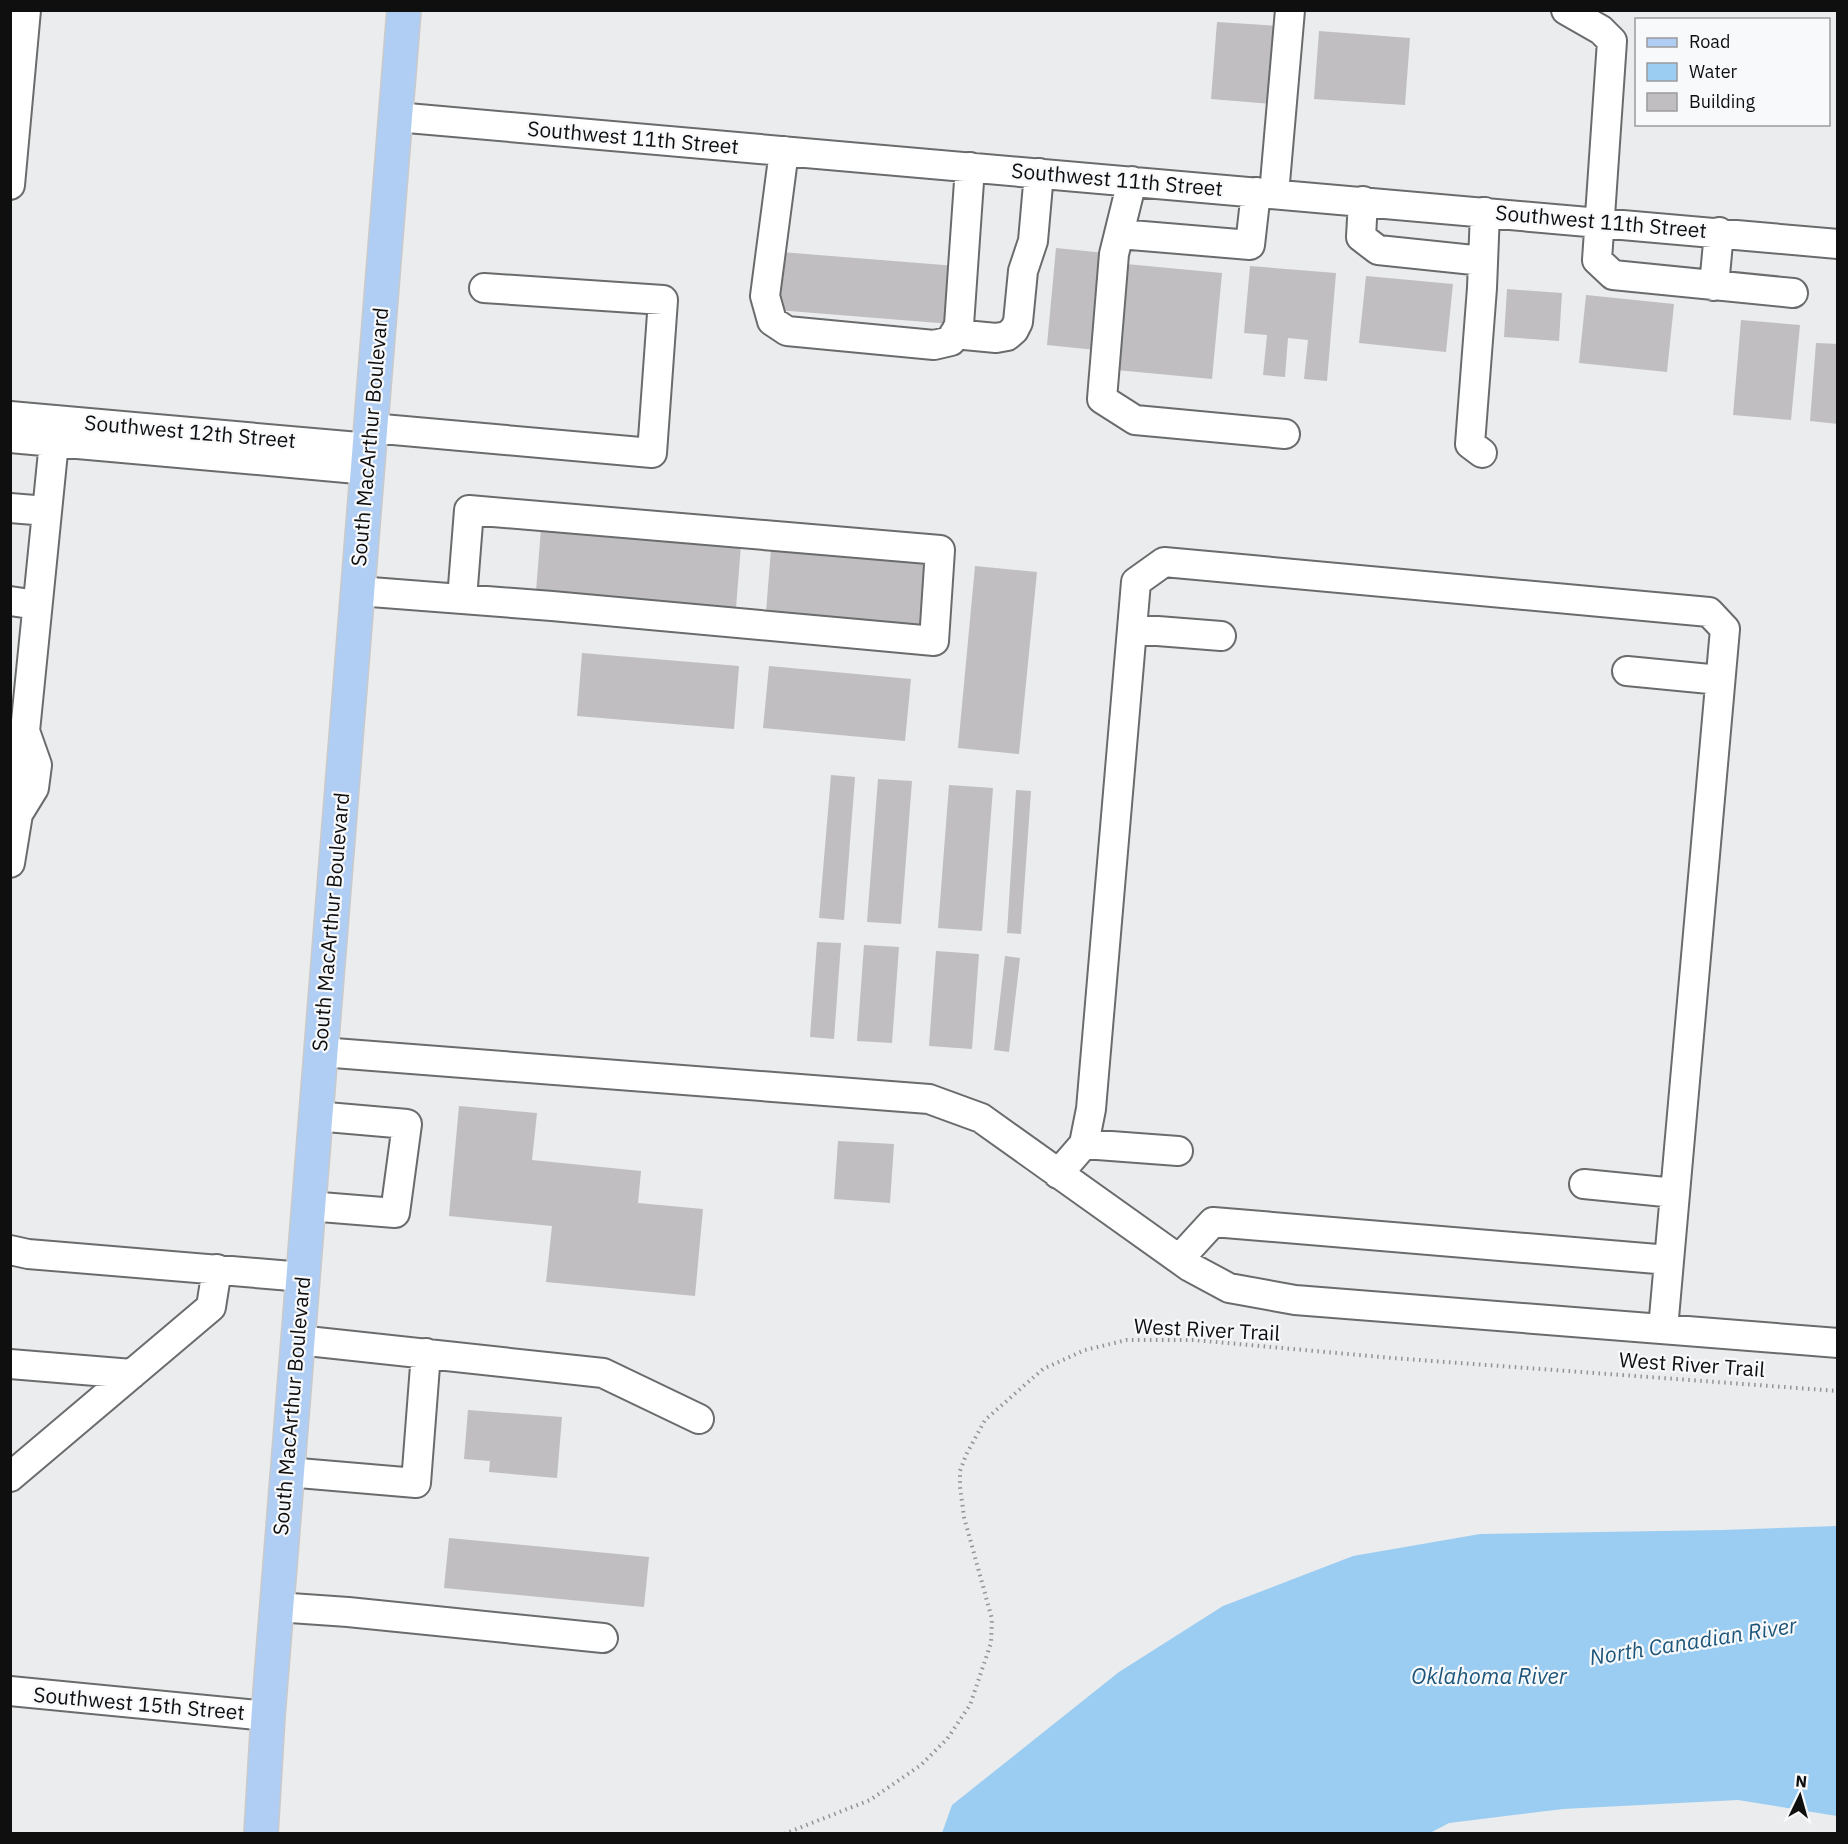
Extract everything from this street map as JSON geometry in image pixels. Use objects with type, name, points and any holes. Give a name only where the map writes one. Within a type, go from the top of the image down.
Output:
[{"type":"main road","name":"South MacArthur Boulevard","points":[[261,1833],[276,1606],[404,10]]},
{"type":"street","points":[[10,185],[26,10]]},
{"type":"street","points":[[1119,234],[1250,245],[1265,193],[1290,10]]},
{"type":"street","points":[[1566,10],[1601,30],[1612,41],[1597,260],[1613,276],[1793,293]]},
{"type":"street","name":"Southwest 11th Street","points":[[396,117],[1838,244]]},
{"type":"street","points":[[784,151],[765,296],[772,321],[787,331],[934,345],[951,340],[959,325],[970,167]]},
{"type":"street","points":[[954,334],[996,339],[1007,336],[1014,330],[1018,322],[1023,270],[1033,241],[1039,173]]},
{"type":"street","points":[[1132,181],[1114,254],[1102,399],[1134,420],[1285,434]]},
{"type":"street","points":[[1363,201],[1361,237],[1378,250],[1483,261]]},
{"type":"street","points":[[1482,453],[1470,444],[1485,212]]},
{"type":"street","points":[[1714,286],[1719,232]]},
{"type":"street","points":[[370,449],[652,453],[663,300],[484,288]]},
{"type":"street","name":"Southwest 12th Street","points":[[10,416],[370,449]]},
{"type":"street","name":"Southwest 12th Street","points":[[10,438],[54,442],[370,449]]},
{"type":"street","points":[[10,863],[18,814],[34,788],[37,765],[25,731],[24,603],[46,511],[54,442]]},
{"type":"street","points":[[10,508],[46,511]]},
{"type":"street","points":[[358,591],[934,641],[940,550],[469,510],[462,599]]},
{"type":"street","points":[[1058,1174],[1084,1144],[1091,1110],[1136,582],[1164,562],[1709,612],[1725,629],[1663,1329]]},
{"type":"street","points":[[1132,629],[1221,636]]},
{"type":"street","points":[[1627,671],[1720,680]]},
{"type":"street","points":[[321,1052],[929,1100],[981,1118],[1179,1259],[1229,1288],[1295,1300],[1838,1343]]},
{"type":"street","points":[[308,1206],[395,1213],[407,1124],[315,1116]]},
{"type":"street","points":[[1084,1144],[1178,1151]]},
{"type":"street","points":[[1584,1184],[1675,1193]]},
{"type":"street","points":[[1179,1259],[1213,1222],[1669,1260]]},
{"type":"street","points":[[10,1229],[19,1252],[303,1277]]},
{"type":"street","points":[[10,1477],[211,1307],[217,1269]]},
{"type":"street","points":[[298,1340],[603,1373],[699,1419]]},
{"type":"street","points":[[287,1472],[416,1483],[426,1353]]},
{"type":"street","points":[[10,1364],[132,1374]]},
{"type":"street","points":[[276,1606],[603,1638]]},
{"type":"street","name":"Southwest 15th Street","points":[[10,1691],[268,1716]]},
{"type":"path","name":"West River Trail","points":[[784,1833],[870,1800],[921,1765],[947,1739],[970,1705],[991,1643],[992,1619],[964,1517],[960,1471],[985,1420],[1043,1369],[1085,1350],[1128,1340],[1194,1340],[1392,1358],[1838,1391]]},
{"type":"water","name":"Oklahoma River","points":[[1837,1526],[1837,1816],[1738,1800],[1563,1809],[1449,1823],[1428,1834],[942,1833],[952,1805],[1119,1672],[1223,1606],[1353,1556],[1480,1534]]},
{"type":"building","points":[[1217,22],[1278,26],[1272,104],[1211,99]]},
{"type":"building","points":[[1319,31],[1410,38],[1405,105],[1314,99]]},
{"type":"building","points":[[1056,248],[1105,253],[1096,350],[1047,345]]},
{"type":"building","points":[[781,252],[956,266],[951,324],[777,310]]},
{"type":"building","points":[[1126,264],[1222,273],[1212,379],[1116,370]]},
{"type":"building","points":[[1250,266],[1336,273],[1327,381],[1304,379],[1308,340],[1288,338],[1285,377],[1263,375],[1267,335],[1244,333]]},
{"type":"building","points":[[1366,276],[1453,284],[1446,352],[1359,343]]},
{"type":"building","points":[[1507,289],[1562,293],[1559,341],[1504,337]]},
{"type":"building","points":[[1586,295],[1674,304],[1667,372],[1579,363]]},
{"type":"building","points":[[1741,320],[1800,325],[1791,420],[1733,415]]},
{"type":"building","points":[[1816,343],[1838,344],[1838,424],[1810,421]]},
{"type":"building","points":[[541,529],[741,545],[736,608],[536,591]]},
{"type":"building","points":[[771,549],[927,562],[922,625],[766,612]]},
{"type":"building","points":[[975,566],[1037,572],[1019,754],[958,748]]},
{"type":"building","points":[[582,653],[739,666],[734,729],[577,716]]},
{"type":"building","points":[[769,666],[911,679],[905,741],[763,728]]},
{"type":"building","points":[[831,775],[855,777],[844,920],[819,918]]},
{"type":"building","points":[[878,779],[912,781],[901,924],[867,922]]},
{"type":"building","points":[[949,785],[993,788],[982,931],[938,928]]},
{"type":"building","points":[[1016,790],[1031,791],[1021,934],[1007,933]]},
{"type":"building","points":[[817,942],[841,943],[834,1039],[810,1037]]},
{"type":"building","points":[[864,945],[899,947],[892,1043],[857,1041]]},
{"type":"building","points":[[936,951],[979,954],[972,1049],[929,1046]]},
{"type":"building","points":[[1005,956],[1020,958],[1009,1052],[994,1050]]},
{"type":"building","points":[[459,1106],[537,1113],[532,1160],[641,1171],[638,1203],[703,1209],[695,1296],[546,1282],[552,1226],[449,1216]]},
{"type":"building","points":[[838,1141],[894,1144],[890,1203],[834,1199]]},
{"type":"building","points":[[468,1410],[562,1417],[557,1478],[489,1472],[490,1461],[464,1459]]},
{"type":"building","points":[[449,1538],[649,1557],[644,1607],[444,1588]]},
{"type":"water label","name":"North Canadian River","points":[[1693,1641]]}]
